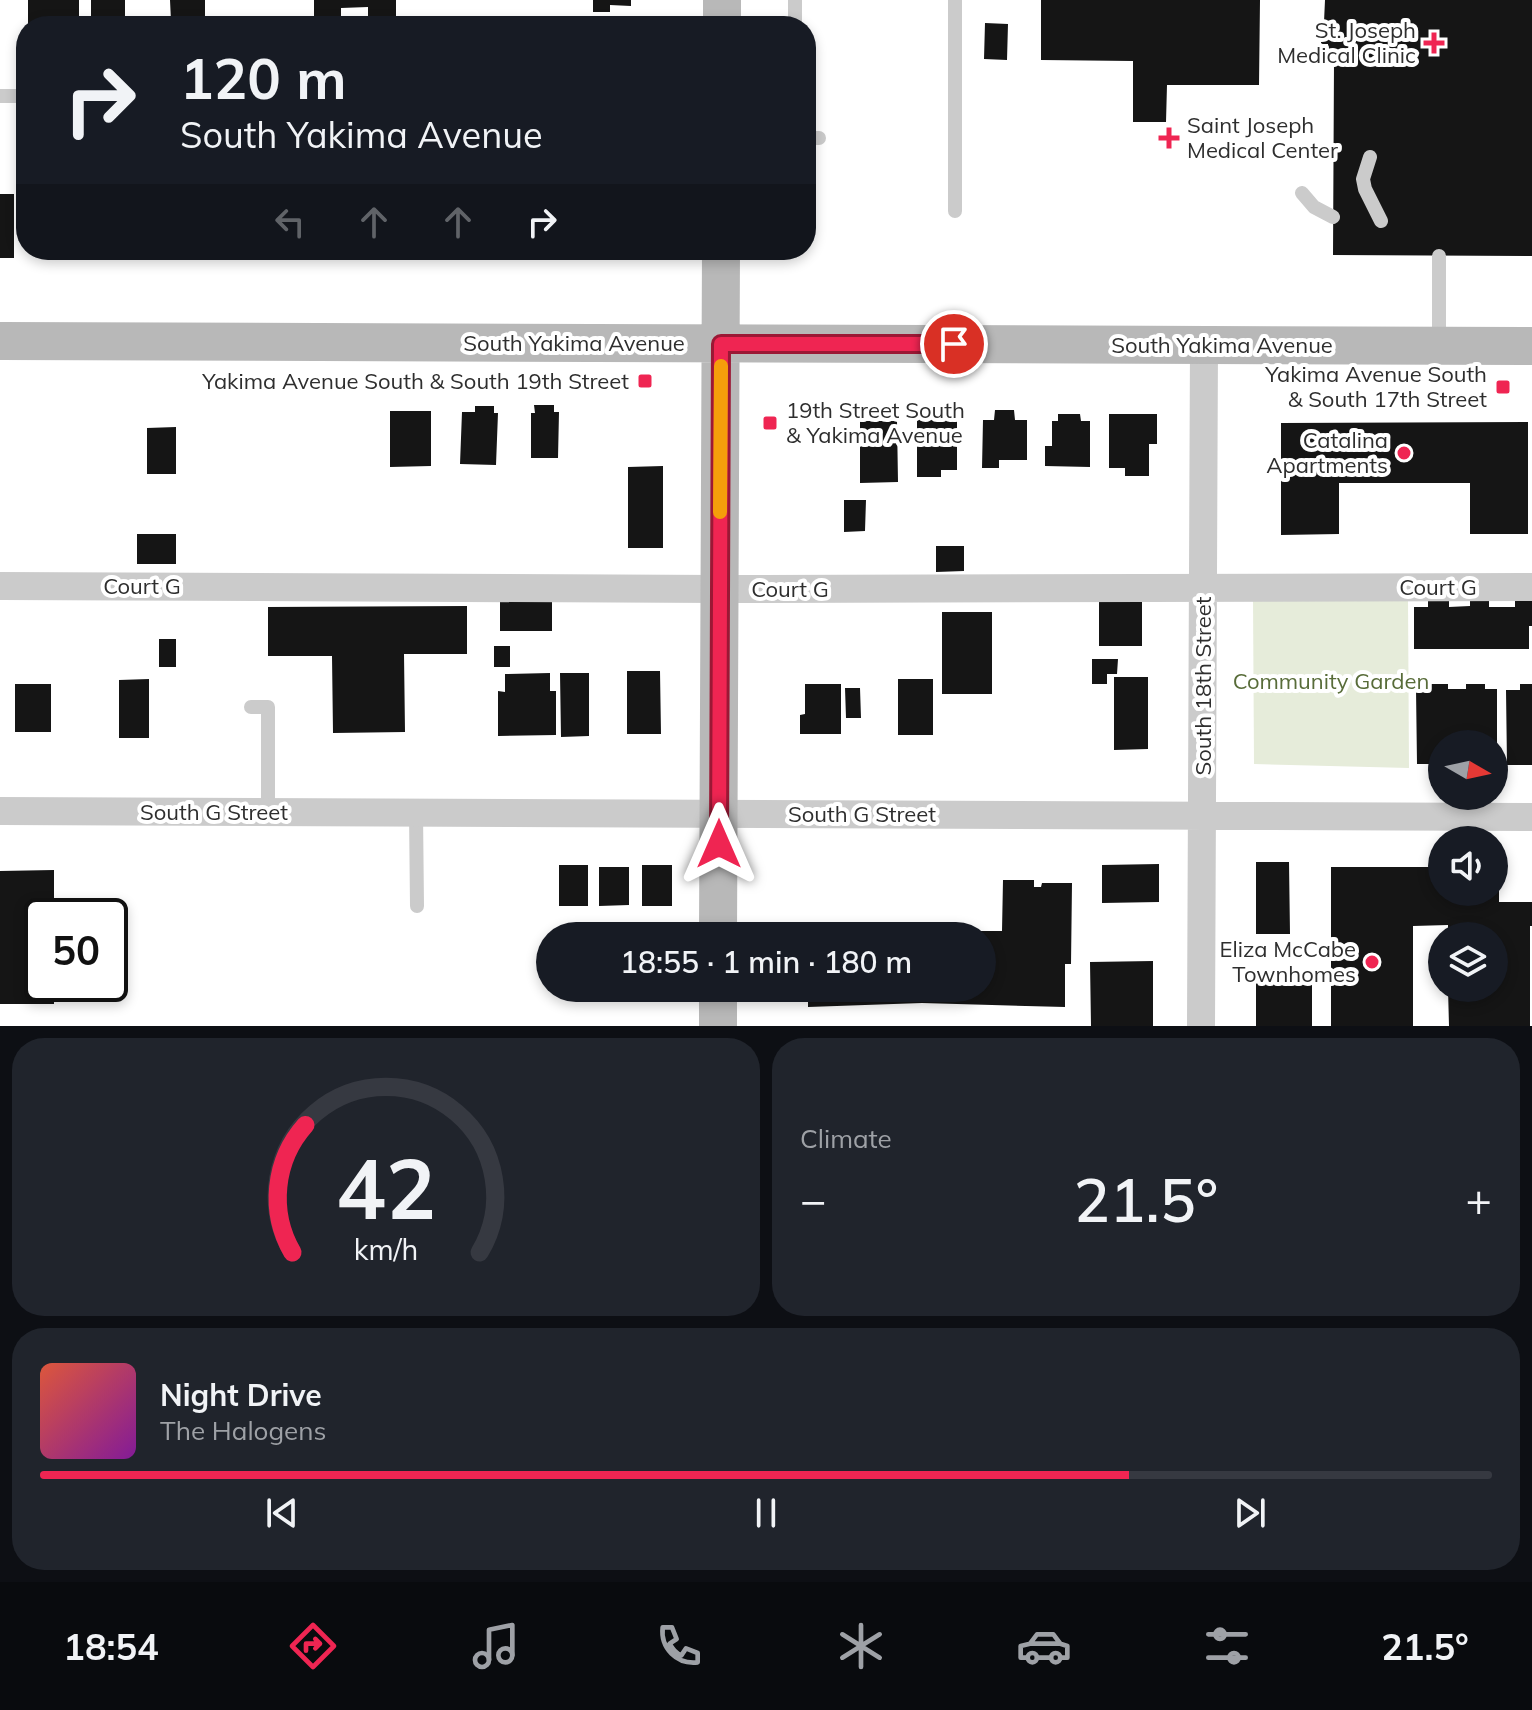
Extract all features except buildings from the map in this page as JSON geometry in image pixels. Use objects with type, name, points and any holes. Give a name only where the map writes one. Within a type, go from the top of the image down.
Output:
[{"type":"main road","points":[[718,922],[721,260]]},
{"type":"main road","name":"South Yakima Avenue","points":[[0,341],[1532,346]]},
{"type":"main road","points":[[718,1002],[718,1026]]},
{"type":"street","name":"South 18th Street","points":[[1201,1026],[1204,345]]},
{"type":"street","name":"Court G","points":[[0,586],[720,589],[1532,587]]},
{"type":"street","name":"South G Street","points":[[0,811],[1532,817]]},
{"type":"lane","points":[[955,0],[955,211]]},
{"type":"lane","points":[[1370,157],[1363,179],[1381,221]]},
{"type":"lane","points":[[1302,193],[1314,207],[1333,217]]},
{"type":"lane","points":[[1439,256],[1439,346]]},
{"type":"lane","points":[[251,707],[268,707],[268,812]]},
{"type":"lane","points":[[416,812],[417,906]]},
{"type":"green space","name":"Community Garden","points":[[1253,598],[1408,598],[1409,768],[1254,764]]},
{"type":"slow traffic","points":[[720,512],[721,366]]},
{"type":"place","name":"St. Joseph Medical Clinic","points":[[1434,43]]},
{"type":"place","name":"Saint Joseph Medical Center","points":[[1169,138]]},
{"type":"place","name":"Yakima Avenue South & South 19th Street","points":[[645,381]]},
{"type":"place","name":"Yakima Avenue South & South 17th Street","points":[[1503,387]]},
{"type":"place","name":"19th Street South & Yakima Avenue","points":[[770,423]]},
{"type":"place","name":"Catalina Apartments","points":[[1404,453]]},
{"type":"place","name":"Eliza McCabe Townhomes","points":[[1372,962]]},
{"type":"route","points":[[719,844],[721,344],[954,344]]}]
